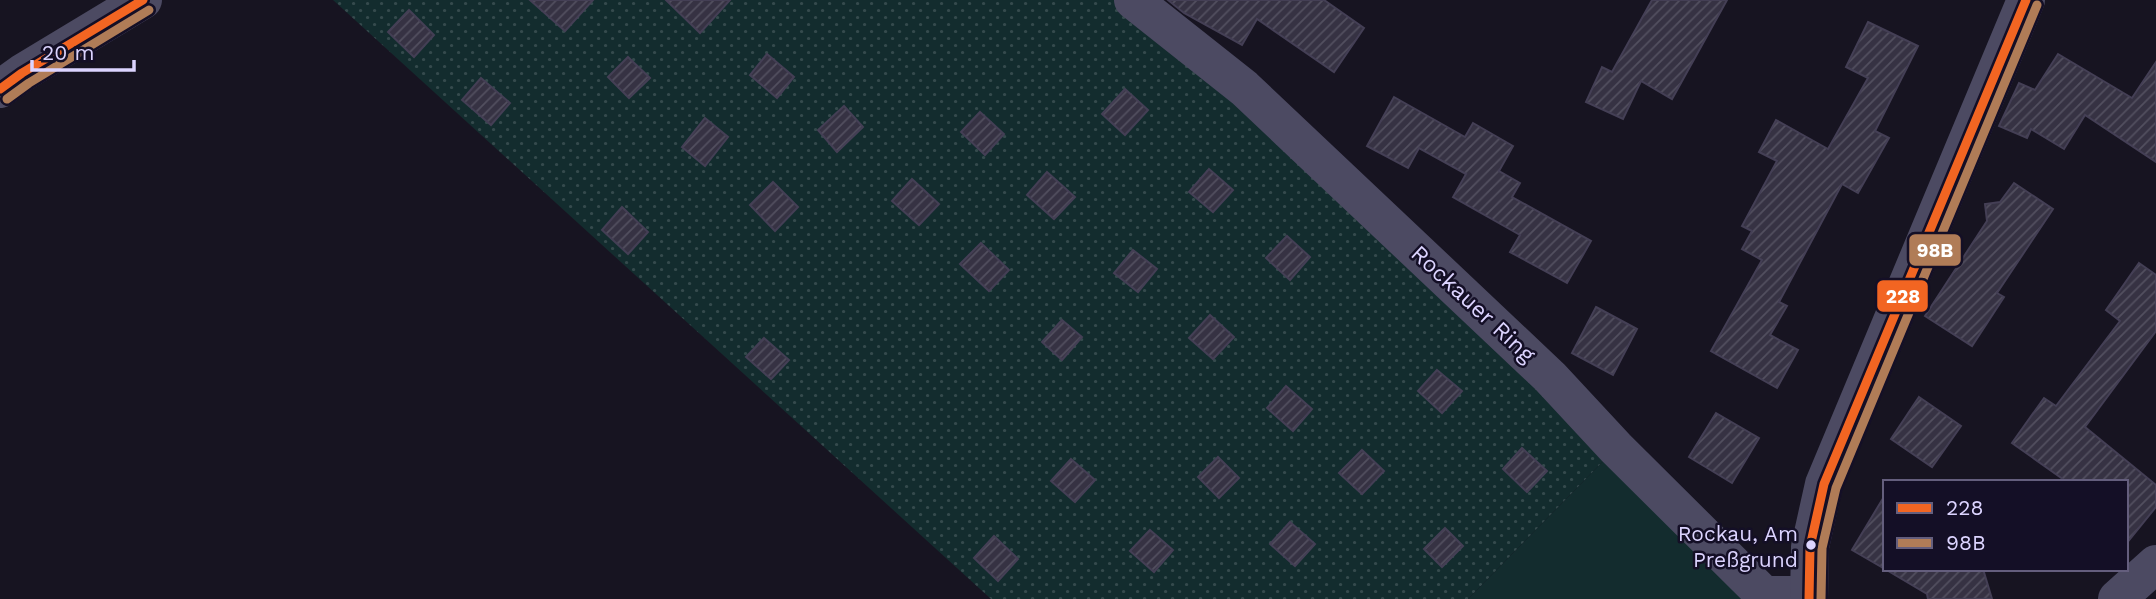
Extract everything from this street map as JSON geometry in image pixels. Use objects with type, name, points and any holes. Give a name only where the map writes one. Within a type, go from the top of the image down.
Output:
[{"type":"street","points":[[0,89],[143,0]]},
{"type":"street","name":"Rockauer Ring","points":[[1141,3],[1244,88],[1550,377],[1616,448],[1764,595],[1809,597],[1810,547],[1824,484],[2026,0]]},
{"type":"street","points":[[2117,599],[2156,564]]},
{"type":"green space","points":[[333,0],[1132,0],[1616,448],[1468,599],[991,599]]},
{"type":"green space","points":[[1616,448],[1745,599],[1468,599]]},
{"type":"building","points":[[530,0],[593,0],[565,31]]},
{"type":"building","points":[[666,0],[730,0],[700,33]]},
{"type":"building","points":[[1168,0],[1324,0],[1364,28],[1334,72],[1257,19],[1242,45],[1184,13]]},
{"type":"building","points":[[1652,0],[1727,0],[1672,99],[1641,81],[1623,119],[1586,102],[1602,67],[1612,72]]},
{"type":"building","points":[[409,10],[434,35],[414,57],[388,32]]},
{"type":"building","points":[[1868,22],[1918,46],[1875,131],[1889,138],[1858,193],[1842,184],[1779,302],[1787,306],[1770,335],[1798,350],[1777,388],[1711,351],[1762,260],[1742,249],[1752,231],[1742,226],[1777,161],[1759,152],[1776,120],[1828,149],[1868,78],[1846,67]]},
{"type":"building","points":[[767,54],[794,77],[777,98],[750,75]]},
{"type":"building","points":[[2058,54],[2132,98],[2156,62],[2156,162],[2085,115],[2064,149],[2031,129],[2027,138],[1999,126],[2019,83],[2035,90]]},
{"type":"building","points":[[628,57],[650,78],[629,98],[608,77]]},
{"type":"building","points":[[481,78],[510,103],[491,125],[462,100]]},
{"type":"building","points":[[1125,89],[1148,110],[1125,135],[1102,114]]},
{"type":"building","points":[[1394,97],[1465,137],[1473,123],[1513,146],[1499,171],[1520,183],[1512,197],[1591,241],[1567,283],[1510,252],[1520,235],[1453,197],[1466,174],[1419,148],[1408,168],[1367,146]]},
{"type":"building","points":[[844,106],[863,127],[837,152],[818,130]]},
{"type":"building","points":[[980,112],[1004,134],[985,155],[961,132]]},
{"type":"building","points":[[705,118],[728,137],[705,166],[682,147]]},
{"type":"building","points":[[1209,169],[1233,190],[1213,212],[1189,192]]},
{"type":"building","points":[[1047,172],[1075,197],[1054,219],[1027,195]]},
{"type":"building","points":[[912,179],[939,204],[919,225],[892,201]]},
{"type":"building","points":[[773,182],[798,207],[775,231],[750,205]]},
{"type":"building","points":[[2014,183],[2053,209],[1997,293],[2004,297],[1972,346],[1925,316],[1987,221],[1985,204],[2000,202]]},
{"type":"building","points":[[622,207],[648,232],[628,254],[602,230]]},
{"type":"building","points":[[1287,236],[1310,257],[1290,280],[1266,258]]},
{"type":"building","points":[[981,243],[1009,270],[989,291],[960,264]]},
{"type":"building","points":[[1133,250],[1157,269],[1138,292],[1114,273]]},
{"type":"building","points":[[2139,263],[2156,275],[2156,331],[2085,427],[2156,485],[2156,507],[2128,542],[2128,480],[2064,480],[2012,443],[2044,398],[2056,406],[2120,321],[2106,310]]},
{"type":"building","points":[[1596,307],[1637,329],[1613,375],[1572,353]]},
{"type":"building","points":[[1210,315],[1234,337],[1213,359],[1189,338]]},
{"type":"building","points":[[1062,320],[1082,337],[1062,360],[1042,342]]},
{"type":"building","points":[[764,338],[789,360],[771,379],[746,357]]},
{"type":"building","points":[[1437,370],[1462,391],[1442,413],[1418,391]]},
{"type":"building","points":[[1286,386],[1312,409],[1293,431],[1267,408]]},
{"type":"building","points":[[1919,397],[1961,426],[1932,467],[1891,439]]},
{"type":"building","points":[[1716,413],[1759,438],[1732,483],[1689,457]]},
{"type":"building","points":[[1522,448],[1547,471],[1527,492],[1503,469]]},
{"type":"building","points":[[1362,450],[1384,471],[1362,494],[1339,473]]},
{"type":"building","points":[[1218,457],[1239,478],[1219,498],[1198,477]]},
{"type":"building","points":[[1071,459],[1095,480],[1075,502],[1051,481]]},
{"type":"building","points":[[1883,498],[1883,568],[1852,550]]},
{"type":"building","points":[[1290,522],[1315,544],[1295,566],[1270,544]]},
{"type":"building","points":[[1445,528],[1463,546],[1442,567],[1424,549]]},
{"type":"building","points":[[1150,530],[1173,550],[1154,572],[1130,551]]},
{"type":"building","points":[[994,536],[1018,559],[998,581],[974,558]]},
{"type":"building","points":[[1888,571],[1984,571],[1992,599],[1928,599],[1927,594]]},
{"type":"transit line","name":"228","points":[[0,89],[143,0]]},
{"type":"transit line","name":"228","points":[[1809,599],[1810,547],[1824,484],[2026,0]]},
{"type":"transit line","name":"98B","points":[[1821,599],[1822,548],[1836,488],[2037,5]]},
{"type":"transit line","name":"98B","points":[[7,99],[149,10]]},
{"type":"place","name":"Rockau, Am Preßgrund","points":[[1811,545]]}]
